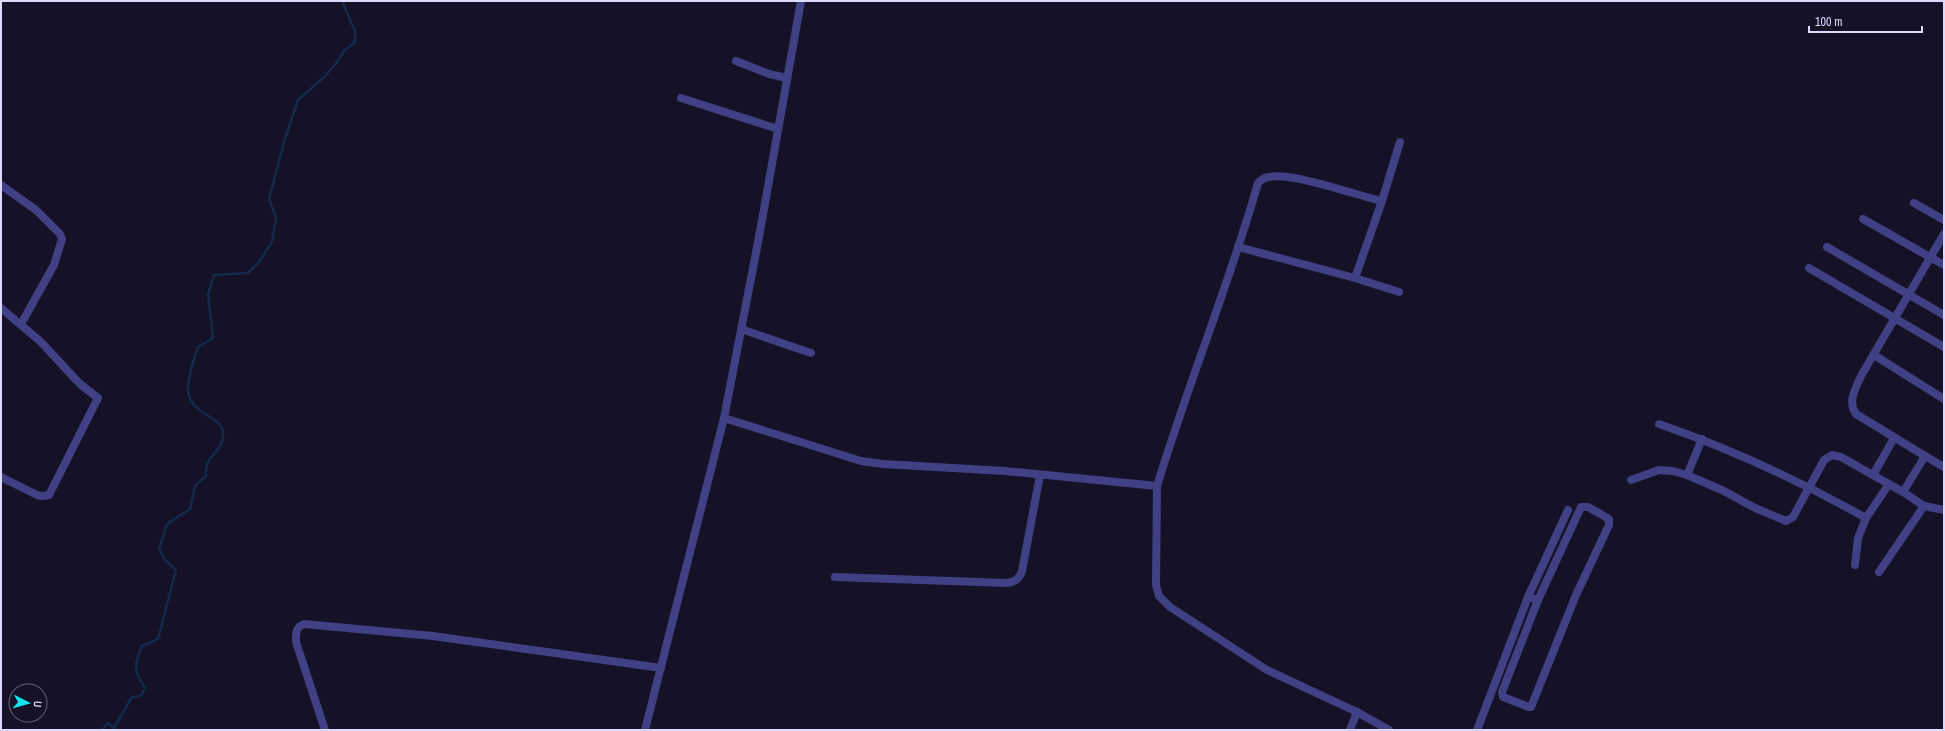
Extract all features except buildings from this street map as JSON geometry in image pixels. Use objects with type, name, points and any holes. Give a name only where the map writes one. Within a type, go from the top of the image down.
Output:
[{"type":"street","points":[[645,730],[724,418],[760,237],[801,1]]},
{"type":"street","points":[[736,61],[769,74],[787,78]]},
{"type":"street","points":[[682,98],[778,129]]},
{"type":"street","points":[[1355,278],[1382,201],[1400,142]]},
{"type":"street","points":[[1382,201],[1300,180],[1267,177],[1258,183],[1238,247],[1174,430],[1157,486],[1155,570],[1156,585],[1159,596],[1170,608],[1186,619],[1267,670],[1357,712],[1390,730]]},
{"type":"street","points":[[1,185],[36,210],[60,234],[62,239],[54,265],[21,324]]},
{"type":"street","points":[[1914,203],[1944,220]]},
{"type":"street","points":[[1863,218],[1944,265]]},
{"type":"street","points":[[1943,464],[1925,456],[1856,414],[1852,407],[1852,396],[1861,376],[1944,234]]},
{"type":"street","points":[[1238,247],[1355,278],[1399,292]]},
{"type":"street","points":[[1827,247],[1944,315]]},
{"type":"street","points":[[1809,268],[1944,347]]},
{"type":"street","points":[[1,308],[21,324],[53,354],[80,384],[97,397],[98,401],[49,495],[37,495],[1,477]]},
{"type":"street","points":[[741,329],[811,353]]},
{"type":"street","points":[[1874,355],[1944,399]]},
{"type":"street","points":[[724,418],[861,461],[911,466],[984,469],[1157,486]]},
{"type":"street","points":[[1659,424],[1702,439],[1809,487],[1866,518]]},
{"type":"street","points":[[1873,475],[1894,438]]},
{"type":"street","points":[[1687,475],[1702,439]]},
{"type":"street","points":[[1631,480],[1666,470],[1687,475],[1786,521],[1793,517],[1824,460],[1832,455],[1841,457],[1903,492],[1924,506],[1944,510]]},
{"type":"street","points":[[1903,492],[1925,456]]},
{"type":"street","points":[[835,577],[1007,584],[1015,581],[1019,578],[1022,571],[1040,475]]},
{"type":"street","points":[[1855,565],[1858,538],[1866,518],[1889,484]]},
{"type":"street","points":[[1580,506],[1588,507],[1609,519],[1609,525],[1576,595],[1530,708],[1503,697],[1502,692],[1538,600],[1580,506]]},
{"type":"street","points":[[1879,572],[1924,506]]},
{"type":"street","points":[[1477,730],[1528,597],[1568,510]]},
{"type":"street","points":[[1528,597],[1538,600]]},
{"type":"street","points":[[325,730],[296,642],[297,629],[299,626],[304,624],[433,636],[661,668]]},
{"type":"street","points":[[1350,730],[1357,712]]},
{"type":"waterway","points":[[102,730],[108,723],[114,728],[132,697],[141,696],[145,688],[138,677],[136,667],[137,658],[142,646],[158,639],[176,570],[165,560],[159,549],[167,524],[190,509],[195,486],[206,476],[207,464],[218,449],[223,437],[223,432],[218,423],[197,408],[192,402],[188,391],[190,372],[198,347],[213,338],[208,294],[214,275],[248,273],[260,261],[272,242],[276,218],[269,199],[284,142],[298,100],[323,78],[335,65],[344,51],[355,42],[355,31],[342,1]]}]
